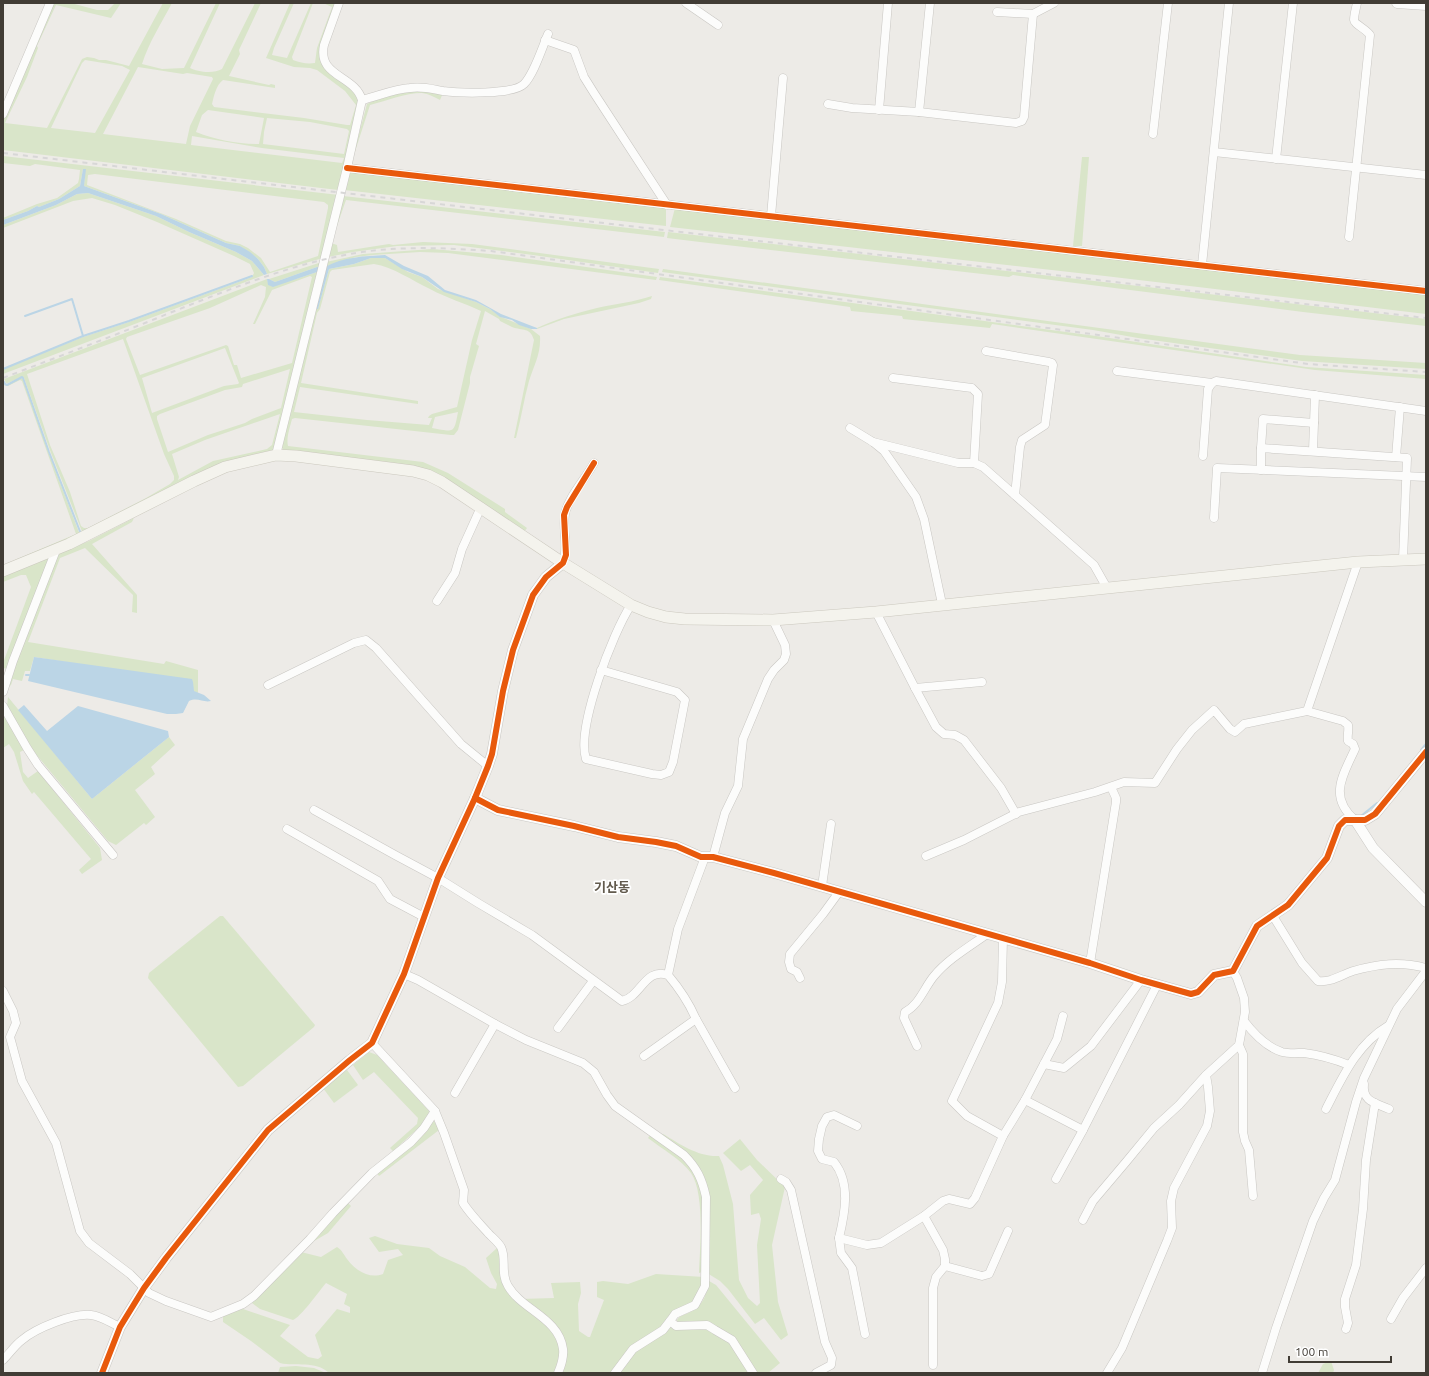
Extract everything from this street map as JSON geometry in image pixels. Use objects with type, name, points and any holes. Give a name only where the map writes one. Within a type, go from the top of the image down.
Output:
[{"type":"main road","points":[[3,571],[56,550],[225,467],[276,455],[296,456],[413,471],[428,475],[442,482],[563,563],[631,604],[648,612],[666,617],[685,619],[772,620],[876,612],[1358,562],[1426,559]]},
{"type":"street","points":[[3,114],[50,3]]},
{"type":"street","points":[[276,455],[347,168],[362,100],[360,94],[351,84],[327,67],[323,59],[322,52],[324,45],[340,3]]},
{"type":"street","points":[[686,3],[718,26]]},
{"type":"street","points":[[879,110],[888,3]]},
{"type":"street","points":[[919,112],[930,3]]},
{"type":"street","points":[[997,12],[1032,14],[1054,3]]},
{"type":"street","points":[[1153,134],[1168,3]]},
{"type":"street","points":[[1202,265],[1229,3]]},
{"type":"street","points":[[1276,159],[1293,3]]},
{"type":"street","points":[[1349,237],[1370,35],[1367,30],[1355,24],[1354,21],[1357,3]]},
{"type":"street","points":[[1397,3],[1426,5]]},
{"type":"street","points":[[828,104],[852,108],[919,112],[1016,123],[1022,121],[1024,117],[1032,14]]},
{"type":"street","points":[[362,100],[410,88],[424,87],[443,91],[467,92],[513,90],[524,84],[530,76],[547,37],[574,50],[584,77],[667,205]]},
{"type":"street","points":[[771,216],[783,78]]},
{"type":"street","points":[[1214,152],[1426,175]]},
{"type":"street","points":[[347,168],[1426,291]]},
{"type":"street","points":[[986,351],[1049,362],[1053,365],[1045,425],[1022,440],[1015,495]]},
{"type":"street","points":[[1117,371],[1212,382],[1222,381],[1426,411]]},
{"type":"street","points":[[893,378],[972,388],[978,394],[974,463]]},
{"type":"street","points":[[1203,456],[1208,389],[1212,382]]},
{"type":"street","points":[[1313,452],[1315,395]]},
{"type":"street","points":[[1396,457],[1400,407]]},
{"type":"street","points":[[1260,470],[1262,419],[1314,422]]},
{"type":"street","points":[[850,428],[873,442],[884,451],[916,497],[924,519],[942,604]]},
{"type":"street","points":[[873,442],[958,463],[974,463],[983,467],[1094,565],[1107,588]]},
{"type":"street","points":[[1261,448],[1407,458],[1402,560]]},
{"type":"street","points":[[102,1373],[120,1327],[144,1288],[166,1258],[268,1130],[372,1043],[404,974],[438,878],[488,766],[492,754],[503,691],[513,650],[533,595],[546,577],[563,563],[566,555],[564,515],[567,507],[594,463]]},
{"type":"street","points":[[1214,518],[1217,468],[1426,477]]},
{"type":"street","points":[[437,601],[455,574],[462,549],[481,508]]},
{"type":"street","points":[[3,692],[13,660],[56,550]]},
{"type":"street","points":[[1307,711],[1358,562]]},
{"type":"street","points":[[601,670],[677,692],[685,700],[673,762],[669,772],[661,775],[652,774],[586,759],[584,751],[586,730],[594,691],[601,670],[624,615],[631,604]]},
{"type":"street","points":[[876,612],[914,688],[936,727],[944,734],[954,735],[964,740],[1001,788],[1016,814]]},
{"type":"street","points":[[668,975],[678,929],[709,857],[725,813],[738,786],[743,739],[768,679],[774,670],[784,660],[786,654],[786,645],[772,620]]},
{"type":"street","points":[[268,685],[354,643],[366,640],[376,648],[461,744],[488,766]]},
{"type":"street","points":[[914,688],[982,682]]},
{"type":"street","points":[[3,706],[38,765],[113,855]]},
{"type":"street","points":[[926,856],[964,840],[1016,814],[1124,782],[1155,783],[1177,749],[1192,730],[1214,710],[1230,729],[1235,732],[1244,724],[1307,711],[1343,721],[1348,725],[1348,741],[1353,744],[1355,749],[1340,782],[1339,793],[1347,812],[1355,820],[1374,848],[1426,902]]},
{"type":"street","points":[[475,798],[498,810],[618,837],[676,846],[709,857],[822,886],[1090,963],[1141,980],[1191,994],[1198,992],[1214,975],[1233,970],[1257,926],[1288,905],[1327,858],[1339,826],[1345,820],[1365,820],[1375,814],[1426,752]]},
{"type":"street","points":[[1090,963],[1116,802],[1116,798],[1111,787]]},
{"type":"street","points":[[314,810],[395,856],[438,878],[532,935],[622,1001],[629,1000],[653,975],[661,973],[668,975],[692,1009],[696,1019],[735,1088]]},
{"type":"street","points":[[822,886],[831,824]]},
{"type":"street","points":[[287,829],[378,881],[390,899],[424,917]]},
{"type":"street","points":[[800,978],[797,972],[791,969],[789,962],[790,954],[839,892]]},
{"type":"street","points":[[1262,1373],[1313,1222],[1324,1198],[1335,1180],[1364,1078],[1397,1009],[1426,970],[1399,963],[1374,966],[1352,971],[1326,982],[1318,981],[1302,963],[1272,916]]},
{"type":"street","points":[[917,1046],[904,1018],[905,1012],[911,1009],[917,1002],[927,985],[940,970],[960,952],[987,934]]},
{"type":"street","points":[[1003,938],[1002,982],[998,1003],[952,1102],[967,1116],[1003,1136]]},
{"type":"street","points":[[1233,970],[1238,978],[1244,998],[1245,1012],[1239,1045],[1243,1054],[1243,1132],[1244,1141],[1249,1150],[1253,1196]]},
{"type":"street","points":[[404,974],[418,980],[526,1040],[583,1063],[594,1072],[607,1095],[616,1106],[684,1155],[693,1165],[703,1183],[706,1197],[705,1286],[695,1305],[675,1314],[663,1330],[633,1349],[615,1373]]},
{"type":"street","points":[[1044,1064],[1064,1068],[1077,1059],[1091,1046],[1141,980]]},
{"type":"street","points":[[558,1028],[593,981]]},
{"type":"street","points":[[1056,1179],[1083,1130],[1157,984]]},
{"type":"street","points":[[3,991],[13,1011],[16,1023],[10,1037],[22,1081],[56,1143],[80,1231],[89,1243],[130,1274],[149,1293],[166,1301],[211,1317],[243,1304],[260,1291],[372,1173],[411,1142],[424,1128],[435,1111]]},
{"type":"street","points":[[839,1238],[867,1245],[880,1243],[924,1216],[943,1201],[949,1199],[970,1204],[975,1198],[1003,1136],[1057,1039],[1063,1016]]},
{"type":"street","points":[[644,1056],[696,1019]]},
{"type":"street","points":[[1244,1021],[1262,1040],[1284,1053],[1327,1056],[1349,1065]]},
{"type":"street","points":[[455,1093],[495,1024]]},
{"type":"street","points":[[1326,1109],[1349,1065],[1369,1040],[1388,1026]]},
{"type":"street","points":[[372,1043],[435,1111],[464,1190],[463,1203],[480,1225],[501,1247],[504,1254],[504,1276],[508,1286],[522,1302],[554,1328],[561,1339],[564,1350],[558,1373]]},
{"type":"street","points":[[1083,1220],[1092,1201],[1154,1128],[1179,1105],[1206,1075],[1239,1045]]},
{"type":"street","points":[[1107,1373],[1122,1348],[1172,1228],[1171,1201],[1174,1188],[1207,1126],[1210,1111],[1206,1075]]},
{"type":"street","points":[[1364,1078],[1363,1090],[1365,1096],[1370,1101],[1389,1108]]},
{"type":"street","points":[[1024,1100],[1083,1130]]},
{"type":"street","points":[[1346,1329],[1348,1323],[1345,1307],[1346,1299],[1356,1265],[1363,1209],[1366,1160],[1375,1103]]},
{"type":"street","points":[[857,1126],[834,1115],[828,1117],[822,1126],[818,1151],[822,1159],[834,1162],[841,1174],[844,1188],[845,1210],[839,1238],[841,1253],[852,1268],[865,1334]]},
{"type":"street","points":[[781,1179],[786,1182],[790,1190],[825,1342],[832,1358],[831,1365],[816,1373]]},
{"type":"street","points":[[924,1216],[943,1250],[945,1266],[936,1277],[933,1288],[933,1364]]},
{"type":"street","points":[[945,1266],[982,1276],[989,1274],[1008,1231]]},
{"type":"street","points":[[1391,1319],[1403,1298],[1426,1268]]},
{"type":"street","points":[[3,1360],[22,1340],[43,1328],[84,1314],[94,1315],[120,1327]]},
{"type":"street","points":[[670,1321],[676,1326],[707,1325],[732,1340],[753,1373]]},
{"type":"green space","points":[[52,3],[71,3],[97,10],[108,10],[115,3],[121,3],[111,18],[56,5],[37,46],[38,48],[27,77],[5,123],[47,128],[82,59],[87,57],[94,58],[129,66],[163,3],[172,3],[142,64],[162,69],[184,68],[216,3],[220,3],[190,68],[197,71],[206,72],[219,71],[222,69],[255,3],[261,3],[239,50],[240,54],[229,76],[275,85],[275,88],[223,80],[217,88],[215,94],[212,104],[214,107],[350,125],[356,105],[345,91],[317,70],[294,67],[266,58],[290,3],[294,3],[272,55],[287,58],[311,3],[313,3],[292,57],[293,60],[299,62],[315,63],[317,48],[332,7],[323,3],[336,3],[320,51],[320,59],[323,64],[351,87],[359,101],[338,190],[3,150],[3,119]],"holes":[[[85,60],[122,66],[130,70],[95,133],[51,128],[82,63]],[[138,67],[212,77],[213,79],[190,126],[186,144],[103,134]],[[208,110],[264,118],[259,144],[227,141],[196,132],[202,115]],[[267,118],[310,122],[347,129],[349,131],[344,154],[263,144]],[[192,136],[262,148],[344,158],[342,163],[191,145]]]},
{"type":"green space","points":[[418,90],[443,93],[440,100],[427,94],[416,93],[370,105],[351,164],[367,104],[391,94]]},
{"type":"green space","points":[[3,156],[339,195],[323,258],[267,274],[258,259],[240,246],[226,243],[161,214],[84,186],[85,169],[83,169],[80,186],[59,199],[3,220],[3,218],[37,204],[57,198],[78,183],[80,170],[35,164],[30,166],[3,163]],"holes":[[[95,174],[324,202],[328,205],[328,208],[318,256],[270,272],[261,258],[240,244],[226,241],[176,219],[87,185],[88,175]]]},
{"type":"green space","points":[[1082,157],[1089,157],[1082,246],[1073,246]]},
{"type":"green space","points":[[352,172],[665,208],[666,226],[344,190],[349,173]]},
{"type":"green space","points":[[88,193],[156,216],[236,252],[252,261],[264,275],[3,374],[3,369],[83,337],[129,322],[252,277],[254,273],[250,264],[234,256],[157,222],[115,205],[92,198],[73,201],[3,228],[3,225],[56,205],[77,194]]},
{"type":"green space","points":[[343,196],[665,232],[664,237],[346,200],[332,239]]},
{"type":"green space","points":[[675,208],[1426,294],[1426,314],[670,227]]},
{"type":"green space","points":[[668,232],[1426,319],[1426,326],[1013,275],[1009,277],[667,238]]},
{"type":"green space","points":[[423,242],[472,244],[659,269],[658,273],[454,245],[397,246],[328,257],[331,243],[337,245],[338,252],[389,244],[393,245]]},
{"type":"green space","points":[[432,249],[501,255],[657,277],[656,280],[448,253],[420,252],[356,257],[325,267],[326,262],[363,254]]},
{"type":"green space","points":[[371,258],[385,258],[408,272],[422,277],[438,289],[476,302],[490,309],[501,317],[531,329],[540,336],[538,354],[529,381],[516,438],[514,438],[534,340],[528,331],[512,327],[485,311],[476,344],[479,346],[470,377],[470,383],[458,430],[454,435],[295,418],[292,419],[289,429],[288,446],[423,462],[448,473],[505,509],[505,512],[527,528],[524,532],[439,477],[283,450],[282,447],[325,268],[326,270],[316,308],[318,308],[329,269],[354,264]],"holes":[[[374,264],[396,271],[436,292],[481,311],[472,340],[457,407],[432,414],[428,418],[432,418],[429,425],[294,412],[300,387],[418,404],[418,401],[301,383],[317,313],[320,309],[330,272],[332,270]],[[458,412],[454,428],[452,430],[432,428],[435,417]]]},
{"type":"green space","points":[[322,262],[321,267],[317,267],[275,282],[269,279]]},
{"type":"green space","points":[[663,269],[1300,355],[1426,363],[1426,369],[1302,361],[1138,338],[1093,330],[662,272]]},
{"type":"green space","points":[[317,272],[274,450],[227,465],[83,534],[51,453],[24,378],[21,377],[8,383],[6,383],[4,379],[267,279],[268,283],[296,279]],"holes":[[[310,276],[312,277],[292,363],[241,378],[237,365],[234,365],[228,346],[226,345],[140,375],[126,339],[127,337],[210,308],[261,285],[266,287],[265,297],[253,324],[255,324],[272,290]],[[123,339],[164,454],[174,476],[174,480],[170,484],[146,498],[88,528],[84,528],[81,526],[70,492],[50,445],[27,374]],[[225,348],[239,383],[224,386],[152,413],[142,378]],[[290,369],[281,408],[245,423],[208,435],[168,452],[157,416],[225,390],[242,387],[243,384]],[[280,414],[272,445],[267,449],[213,461],[178,480],[179,477],[172,454],[205,440]]]},
{"type":"green space","points":[[660,277],[1096,336],[1306,367],[1426,375],[1426,379],[1315,370],[992,324],[990,328],[903,319],[902,316],[851,311],[850,307],[659,280]]},
{"type":"green space","points":[[652,296],[651,299],[639,303],[564,319],[537,329],[567,316]]},
{"type":"green space","points":[[21,378],[23,379],[80,535],[3,568],[3,565],[76,534],[22,381],[20,380],[8,386],[3,385],[3,382],[4,385],[7,385]]},
{"type":"green space","points":[[134,518],[132,522],[92,544],[137,595],[137,613],[132,612],[133,595],[85,548],[60,558],[28,642],[164,664],[166,661],[198,670],[198,693],[193,691],[193,682],[34,657],[30,671],[25,671],[22,681],[13,679],[11,685],[4,691],[59,553],[89,541]]},
{"type":"green space","points":[[48,558],[50,559],[8,669],[3,668],[3,663],[31,587],[26,575],[21,575],[3,582],[3,575]]},
{"type":"green space","points":[[8,697],[92,799],[169,737],[175,745],[151,767],[155,774],[135,790],[155,817],[146,825],[144,823],[116,845],[108,841],[30,747],[7,706]]},
{"type":"green space","points":[[3,712],[24,750],[20,752],[23,772],[28,778],[38,771],[100,848],[102,860],[82,874],[79,870],[91,859],[34,792],[32,794],[23,781],[14,752],[9,744],[3,748]]},
{"type":"green space","points":[[220,916],[223,916],[315,1025],[243,1086],[238,1087],[148,978],[149,973]]},
{"type":"green space","points":[[369,1052],[377,1055],[429,1111],[428,1118],[423,1124],[393,1151],[390,1148],[417,1124],[418,1118],[374,1072],[363,1080],[353,1065]]},
{"type":"green space","points":[[347,1070],[358,1085],[334,1103],[323,1088]]},
{"type":"green space","points":[[434,1121],[439,1130],[379,1176],[377,1173]]},
{"type":"green space","points":[[651,1134],[684,1159],[693,1168],[704,1200],[702,1272],[699,1273],[701,1221],[695,1182],[691,1173],[682,1163],[648,1138]]},
{"type":"green space","points":[[663,1134],[683,1146],[697,1152],[711,1156],[719,1156],[723,1165],[733,1204],[739,1280],[748,1298],[757,1306],[760,1303],[757,1245],[761,1219],[759,1213],[751,1215],[750,1195],[763,1180],[750,1165],[741,1171],[723,1153],[740,1139],[757,1160],[785,1187],[772,1245],[778,1302],[788,1335],[781,1340],[764,1318],[755,1324],[728,1289],[720,1281],[707,1273],[706,1183],[661,1136]]},
{"type":"green space","points":[[347,1202],[351,1206],[328,1233],[309,1244]]},
{"type":"green space","points":[[375,1236],[397,1244],[429,1248],[440,1256],[465,1267],[490,1288],[496,1289],[497,1284],[491,1273],[486,1258],[497,1248],[500,1253],[502,1276],[551,1328],[562,1352],[556,1373],[329,1373],[324,1369],[312,1365],[280,1363],[223,1322],[223,1316],[243,1309],[290,1325],[280,1336],[308,1357],[318,1359],[322,1356],[315,1335],[337,1309],[350,1313],[350,1307],[344,1304],[347,1294],[326,1283],[305,1309],[293,1320],[260,1309],[252,1303],[254,1299],[301,1252],[321,1257],[337,1247],[342,1251],[354,1267],[363,1273],[368,1275],[383,1274],[388,1260],[403,1255],[398,1249],[379,1252],[369,1238]]},
{"type":"green space","points":[[656,1274],[704,1277],[702,1288],[695,1302],[674,1311],[670,1325],[708,1330],[733,1345],[750,1373],[559,1373],[565,1344],[520,1299],[554,1298],[551,1283],[580,1282],[581,1293],[578,1304],[579,1331],[590,1337],[604,1300],[597,1297],[597,1282],[603,1281],[628,1284]]},
{"type":"green space","points":[[709,1281],[716,1285],[780,1363],[768,1373],[756,1373],[724,1332],[678,1324],[677,1320],[680,1317],[695,1309],[704,1299]]},
{"type":"green space","points":[[1331,1361],[1334,1370],[1333,1373],[1318,1373],[1323,1364]]},
{"type":"green space","points":[[296,1366],[314,1368],[326,1373],[278,1373],[280,1367]]},
{"type":"water","points":[[83,169],[86,169],[84,186],[161,214],[226,243],[240,246],[258,259],[267,274],[264,275],[252,261],[236,252],[156,216],[88,193],[77,194],[56,205],[3,225],[3,220],[59,199],[80,186]]},
{"type":"water","points":[[385,255],[404,266],[428,276],[445,290],[476,300],[501,314],[537,329],[531,329],[519,325],[512,320],[500,317],[490,309],[476,302],[444,292],[422,277],[402,269],[385,258],[371,258],[354,264],[329,269],[318,309],[316,309],[326,270],[325,267],[347,259]]},
{"type":"water","points":[[317,267],[321,267],[317,272],[273,287],[268,285],[267,279],[275,282]]},
{"type":"water","points":[[34,657],[192,679],[194,691],[204,695],[211,701],[192,700],[189,701],[183,713],[167,714],[28,681]]},
{"type":"water","points":[[24,705],[47,731],[78,706],[168,731],[169,737],[92,799],[18,710]]},
{"type":"waterway","points":[[3,369],[83,336],[129,321],[252,276]]},
{"type":"waterway","points":[[25,316],[72,299],[83,336]]},
{"type":"waterway","points":[[4,382],[7,385],[22,377],[23,378],[49,452],[81,534]]},
{"type":"waterway","points":[[1421,750],[1426,744]]},
{"type":"waterway","points":[[1361,816],[1377,803]]},
{"type":"railway","points":[[3,153],[1426,318]]},
{"type":"railway","points":[[3,378],[218,294],[289,269],[337,256],[362,252],[426,248],[491,251],[1308,364],[1426,372]]},
{"type":"cycle path","points":[[347,168],[1426,291]]},
{"type":"cycle path","points":[[102,1373],[120,1327],[144,1288],[166,1258],[268,1130],[372,1043],[404,974],[438,878],[488,766],[492,754],[503,691],[513,650],[533,595],[546,577],[563,563],[566,555],[564,515],[567,507],[594,463]]},
{"type":"cycle path","points":[[475,798],[498,810],[618,837],[676,846],[701,857],[713,857],[774,873],[1090,963],[1141,980],[1191,994],[1198,992],[1214,975],[1233,971],[1257,926],[1288,905],[1327,858],[1339,826],[1345,820],[1365,820],[1375,814],[1426,752]]},
{"type":"district","name":"기산동","points":[[612,887]]}]
